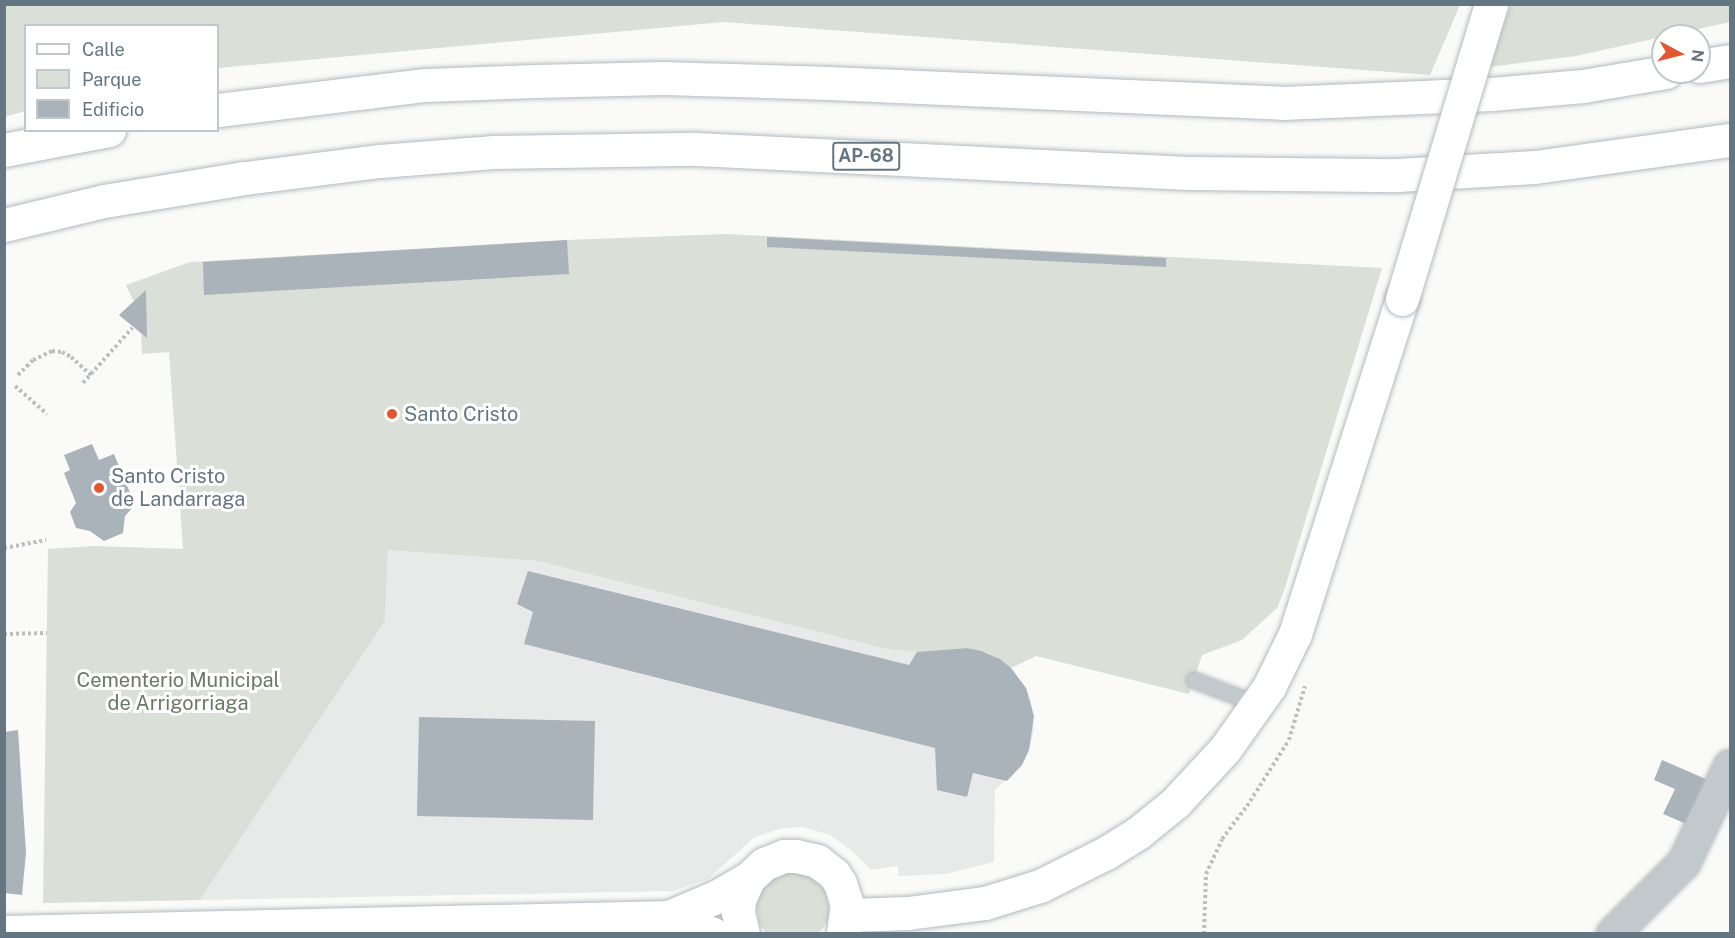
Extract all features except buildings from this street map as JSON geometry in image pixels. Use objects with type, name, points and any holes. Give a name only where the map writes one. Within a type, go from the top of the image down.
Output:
[{"type":"main road","points":[[4,932],[669,917],[716,897],[749,878],[764,864],[784,856],[796,856],[816,861],[834,874],[845,893],[845,924],[985,903],[1040,886],[1106,853],[1138,833],[1175,803],[1226,749],[1281,664],[1295,634],[1402,299],[1491,4]]},
{"type":"main road","points":[[1711,64],[1731,61]]},
{"type":"main road","points":[[219,110],[426,85],[663,78],[1006,88],[1283,103],[1491,94],[1582,86],[1651,74]]},
{"type":"main road","points":[[4,150],[98,132]]},
{"type":"main road","name":"AP-68","points":[[4,225],[104,201],[245,178],[380,161],[494,152],[696,149],[1193,173],[1397,175],[1535,167],[1731,140]]},
{"type":"main road","points":[[743,933],[738,918],[739,900],[749,878]]},
{"type":"main road","points":[[669,917],[713,933]]},
{"type":"street","points":[[1612,933],[1684,863],[1731,766]]},
{"type":"lane","points":[[1194,680],[1257,704]]},
{"type":"path","points":[[83,383],[132,328]]},
{"type":"path","points":[[18,375],[33,360],[51,351],[62,352],[71,357],[90,375]]},
{"type":"path","points":[[15,386],[47,414]]},
{"type":"path","points":[[4,548],[46,540]]},
{"type":"path","points":[[4,634],[47,633]]},
{"type":"path","points":[[1204,933],[1206,874],[1222,839],[1247,806],[1289,740],[1308,677],[1281,664]]},
{"type":"shaded area","points":[[388,550],[538,561],[886,649],[917,652],[967,648],[992,655],[1011,668],[1026,688],[1031,701],[1034,729],[1029,750],[1022,765],[995,790],[994,862],[945,874],[898,876],[898,866],[871,870],[851,850],[830,835],[803,827],[783,828],[755,837],[708,879],[673,891],[200,900],[385,621]]},
{"type":"green space","points":[[5,4],[1460,4],[1430,75],[724,22],[219,68],[219,24],[24,24],[24,111],[5,117]]},
{"type":"green space","points":[[1511,4],[1730,5],[1730,22],[1711,26],[1711,24],[1651,24],[1651,39],[1576,56],[1489,67]]},
{"type":"green space","name":"Cementerio Municipal de Arrigorriaga","points":[[726,234],[1382,268],[1277,608],[1242,640],[1202,655],[1189,694],[1036,656],[1011,668],[992,655],[967,648],[917,652],[886,649],[538,561],[388,550],[385,621],[200,900],[43,903],[48,549],[93,546],[183,549],[169,352],[142,354],[141,333],[119,315],[134,302],[126,285],[190,262],[567,240]]},
{"type":"green space","points":[[786,871],[809,875],[825,890],[829,910],[827,922],[819,933],[766,933],[759,923],[756,906],[758,895],[769,880]]},
{"type":"place","name":"Santo Cristo","points":[[392,414]]},
{"type":"place","name":"Santo Cristo de Landarraga","points":[[99,488]]}]
